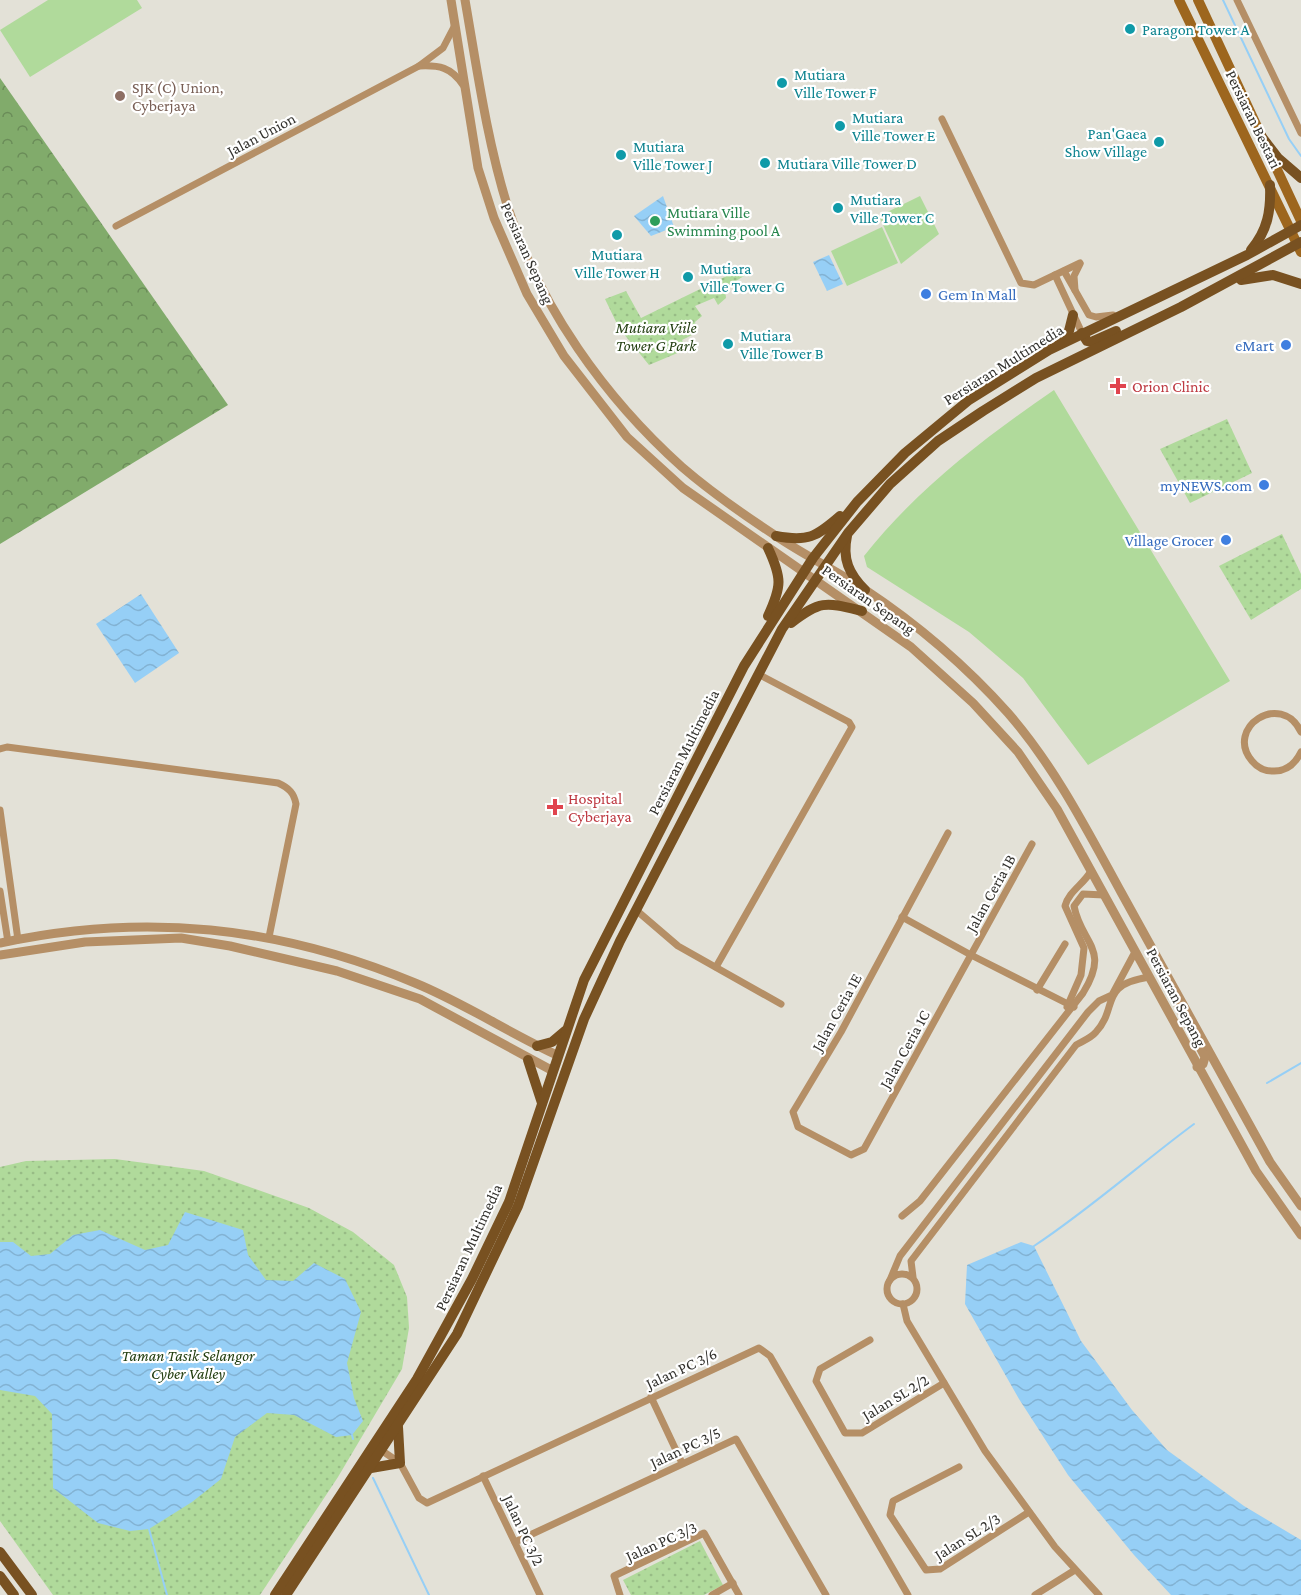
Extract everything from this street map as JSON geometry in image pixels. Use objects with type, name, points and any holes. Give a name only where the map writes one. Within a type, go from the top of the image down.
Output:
[{"type":"main road","name":"Persiaran Bestari","points":[[1179,0],[1270,185],[1298,226]]},
{"type":"main road","name":"Persiaran Bestari","points":[[1198,0],[1298,226],[1300,246]]},
{"type":"main road","points":[[1258,132],[1278,159],[1301,178]]},
{"type":"main road","points":[[1247,255],[1266,225],[1270,206],[1270,185]]},
{"type":"main road","name":"Persiaran Multimedia","points":[[275,1595],[378,1448],[477,1270],[509,1202],[584,980],[756,644],[813,558],[857,501],[939,422],[969,400],[1049,350],[1247,255],[1298,226]]},
{"type":"main road","name":"Persiaran Multimedia","points":[[286,1595],[371,1468],[378,1448],[398,1427],[457,1334],[509,1227],[584,1019],[636,910],[782,628],[848,533],[890,484],[938,441],[1036,378],[1300,246]]},
{"type":"main road","points":[[1225,284],[1261,275],[1288,278],[1301,284]]},
{"type":"main road","points":[[1049,350],[1069,331],[1073,315]]},
{"type":"main road","points":[[1082,333],[1087,341],[1091,342],[1121,329],[1140,327]]},
{"type":"main road","points":[[776,536],[806,539],[818,534],[857,501]]},
{"type":"main road","points":[[848,533],[847,565],[851,574],[866,590]]},
{"type":"main road","points":[[756,644],[780,591],[779,575],[768,548]]},
{"type":"main road","points":[[782,628],[807,609],[818,605],[833,604],[862,611]]},
{"type":"main road","points":[[537,1046],[552,1042],[566,1030]]},
{"type":"main road","points":[[528,1060],[536,1077],[542,1103]]},
{"type":"main road","points":[[371,1468],[400,1464],[398,1427]]},
{"type":"main road","points":[[0,1552],[32,1595]]},
{"type":"main road","points":[[0,1576],[14,1595]]},
{"type":"street","name":"Persiaran Sepang","points":[[451,0],[468,92],[478,168],[494,218],[527,294],[564,356],[607,414],[652,461],[709,508],[816,578],[936,668],[996,727],[1040,783],[1256,1171],[1301,1234]]},
{"type":"street","name":"Persiaran Sepang","points":[[465,0],[504,192],[522,243],[554,310],[589,365],[640,425],[681,466],[776,536],[866,590],[949,654],[1010,715],[1060,783],[1270,1162],[1301,1206]]},
{"type":"street","points":[[1237,0],[1301,133]]},
{"type":"street","name":"Jalan Union","points":[[116,226],[419,66],[443,48],[456,25]]},
{"type":"street","points":[[419,66],[438,65],[447,68],[457,76],[468,92]]},
{"type":"street","points":[[942,119],[1018,279],[1027,286],[1039,283],[1080,263],[1074,276],[1076,295]]},
{"type":"street","points":[[1064,271],[1089,315],[1096,317],[1128,311]]},
{"type":"street","points":[[1055,275],[1082,333]]},
{"type":"street","points":[[1039,283],[1054,287],[1065,297]]},
{"type":"street","points":[[716,967],[852,727],[849,722],[758,674]]},
{"type":"street","points":[[1301,732],[1298,721],[1274,713],[1259,717],[1248,729],[1245,744],[1246,752],[1255,765],[1269,771],[1277,771],[1292,765],[1301,753]]},
{"type":"street","points":[[0,749],[7,747],[278,783],[286,787],[292,792],[296,804],[269,937]]},
{"type":"street","points":[[0,810],[9,942]]},
{"type":"street","name":"Jalan Ceria 1E","points":[[857,1154],[851,1155],[798,1127],[793,1113],[841,1032],[948,833]]},
{"type":"street","name":"Jalan Ceria 1B","points":[[971,956],[1032,844]]},
{"type":"street","points":[[902,1216],[920,1201],[1064,1018],[1081,975],[1084,948],[1065,906],[1072,893],[1084,883],[1091,871]]},
{"type":"street","points":[[0,891],[2,913],[9,942]]},
{"type":"street","points":[[1071,1005],[1092,979],[1095,957],[1093,945],[1074,906],[1083,894],[1104,895]]},
{"type":"street","points":[[636,910],[678,946],[781,1004]]},
{"type":"street","points":[[902,917],[971,956],[1071,1005]]},
{"type":"street","points":[[9,942],[134,925],[227,930],[269,937],[349,957],[418,984],[557,1056]]},
{"type":"street","points":[[0,955],[85,942],[181,938],[230,946],[337,970],[420,999],[528,1060],[553,1071]]},
{"type":"street","points":[[1037,990],[1065,944]]},
{"type":"street","points":[[1151,946],[1205,1057],[1203,1064],[1197,1067]]},
{"type":"street","points":[[1135,952],[1112,995],[1097,1031],[1076,1046],[911,1261],[917,1286],[916,1294],[911,1301],[903,1304],[894,1302],[888,1296],[887,1288],[900,1256],[1088,1012],[1099,1001],[1112,995],[1134,979],[1149,977]]},
{"type":"street","name":"Jalan Ceria 1C","points":[[857,1154],[864,1149],[971,956]]},
{"type":"street","points":[[890,1280],[901,1274],[913,1277]]},
{"type":"street","points":[[903,1304],[907,1321],[985,1451],[1055,1547],[1098,1595]]},
{"type":"street","name":"Jalan SL 2/2","points":[[870,1340],[820,1369],[817,1375],[816,1380],[845,1433],[862,1433],[944,1383]]},
{"type":"street","name":"Jalan PC 3/6","points":[[378,1448],[400,1464],[419,1498],[427,1503],[756,1348],[764,1349],[908,1595]]},
{"type":"street","points":[[651,1397],[682,1463]]},
{"type":"street","name":"Jalan PC 3/5","points":[[514,1542],[736,1439],[826,1595]]},
{"type":"street","name":"Jalan SL 2/3","points":[[959,1467],[892,1501],[890,1515],[926,1570],[940,1569],[1029,1512]]},
{"type":"street","name":"Jalan PC 3/2","points":[[483,1476],[540,1595]]},
{"type":"street","name":"Jalan PC 3/3","points":[[620,1595],[614,1576],[704,1533],[707,1534],[739,1595]]},
{"type":"street","points":[[1035,1595],[1075,1570]]},
{"type":"street","points":[[712,1595],[733,1583]]},
{"type":"green space","points":[[48,0],[137,0],[142,8],[30,77],[0,30]]},
{"type":"green space","points":[[0,78],[228,405],[0,544]]},
{"type":"green space","points":[[920,196],[939,234],[901,264],[879,216]]},
{"type":"green space","points":[[882,227],[898,263],[847,286],[831,251]]},
{"type":"green space","name":"Mutiara Viile Tower G Park","points":[[745,267],[747,274],[725,288],[726,298],[718,305],[714,298],[695,306],[702,316],[695,322],[698,332],[682,340],[687,349],[649,365],[619,328],[605,299],[626,291],[641,318]]},
{"type":"green space","points":[[1054,390],[1230,681],[1088,765],[1023,678],[969,632],[867,567],[864,556],[906,509],[953,466]]},
{"type":"green space","points":[[1227,419],[1252,473],[1190,503],[1160,449]]},
{"type":"green space","points":[[1282,534],[1301,574],[1301,589],[1251,620],[1219,566]]},
{"type":"green space","name":"Taman Tasik Selangor Cyber Valley","points":[[115,1159],[204,1171],[309,1208],[353,1232],[394,1265],[407,1297],[409,1328],[402,1369],[338,1477],[260,1595],[53,1595],[0,1521],[0,1167],[26,1161]]},
{"type":"green space","points":[[700,1541],[723,1585],[704,1595],[631,1595],[623,1580]]},
{"type":"water","name":"Mutiara Ville Swimming pool A","points":[[663,196],[674,227],[651,236],[634,216]]},
{"type":"water","points":[[829,255],[843,284],[827,291],[813,262]]},
{"type":"water","points":[[141,594],[179,653],[135,683],[96,624]]},
{"type":"water","points":[[185,1212],[243,1230],[248,1255],[266,1280],[293,1281],[314,1263],[345,1279],[361,1312],[347,1363],[354,1398],[363,1421],[352,1435],[336,1437],[294,1415],[267,1413],[235,1437],[221,1479],[192,1502],[149,1529],[130,1531],[98,1523],[53,1488],[52,1414],[35,1396],[0,1390],[0,1242],[13,1242],[31,1256],[50,1254],[73,1235],[100,1230],[145,1250],[168,1245]]},
{"type":"water","points":[[1021,1242],[1034,1246],[1081,1341],[1132,1410],[1167,1450],[1244,1506],[1301,1540],[1301,1595],[1171,1595],[1134,1555],[1068,1475],[1019,1399],[965,1304],[967,1265]]},
{"type":"waterway","points":[[1223,0],[1289,139],[1301,156]]},
{"type":"waterway","points":[[1267,1083],[1301,1063]]},
{"type":"waterway","points":[[1034,1246],[1194,1124]]},
{"type":"waterway","points":[[352,1435],[353,1439]]},
{"type":"waterway","points":[[373,1478],[429,1595]]},
{"type":"waterway","points":[[149,1529],[167,1595]]},
{"type":"place","name":"Paragon Tower A","points":[[1130,29]]},
{"type":"place","name":"Mutiara Ville Tower F","points":[[782,83]]},
{"type":"place","name":"SJK (C) Union, Cyberjaya","points":[[120,96]]},
{"type":"place","name":"Mutiara Ville Tower E","points":[[840,126]]},
{"type":"place","name":"Pan'Gaea Show Village","points":[[1159,142]]},
{"type":"place","name":"Mutiara Ville Tower J","points":[[621,155]]},
{"type":"place","name":"Mutiara Ville Tower D","points":[[765,163]]},
{"type":"place","name":"Mutiara Ville Tower C","points":[[838,208]]},
{"type":"place","name":"Mutiara Ville Swimming pool A","points":[[655,221]]},
{"type":"place","name":"Mutiara Ville Tower H","points":[[617,235]]},
{"type":"place","name":"Mutiara Ville Tower G","points":[[688,277]]},
{"type":"place","name":"Gem In Mall","points":[[926,294]]},
{"type":"place","name":"Mutiara Ville Tower B","points":[[728,344]]},
{"type":"place","name":"eMart","points":[[1286,345]]},
{"type":"place","name":"Orion Clinic","points":[[1118,386]]},
{"type":"place","name":"myNEWS.com","points":[[1264,485]]},
{"type":"place","name":"Village Grocer","points":[[1226,540]]},
{"type":"place","name":"Hospital Cyberjaya","points":[[555,807]]}]
